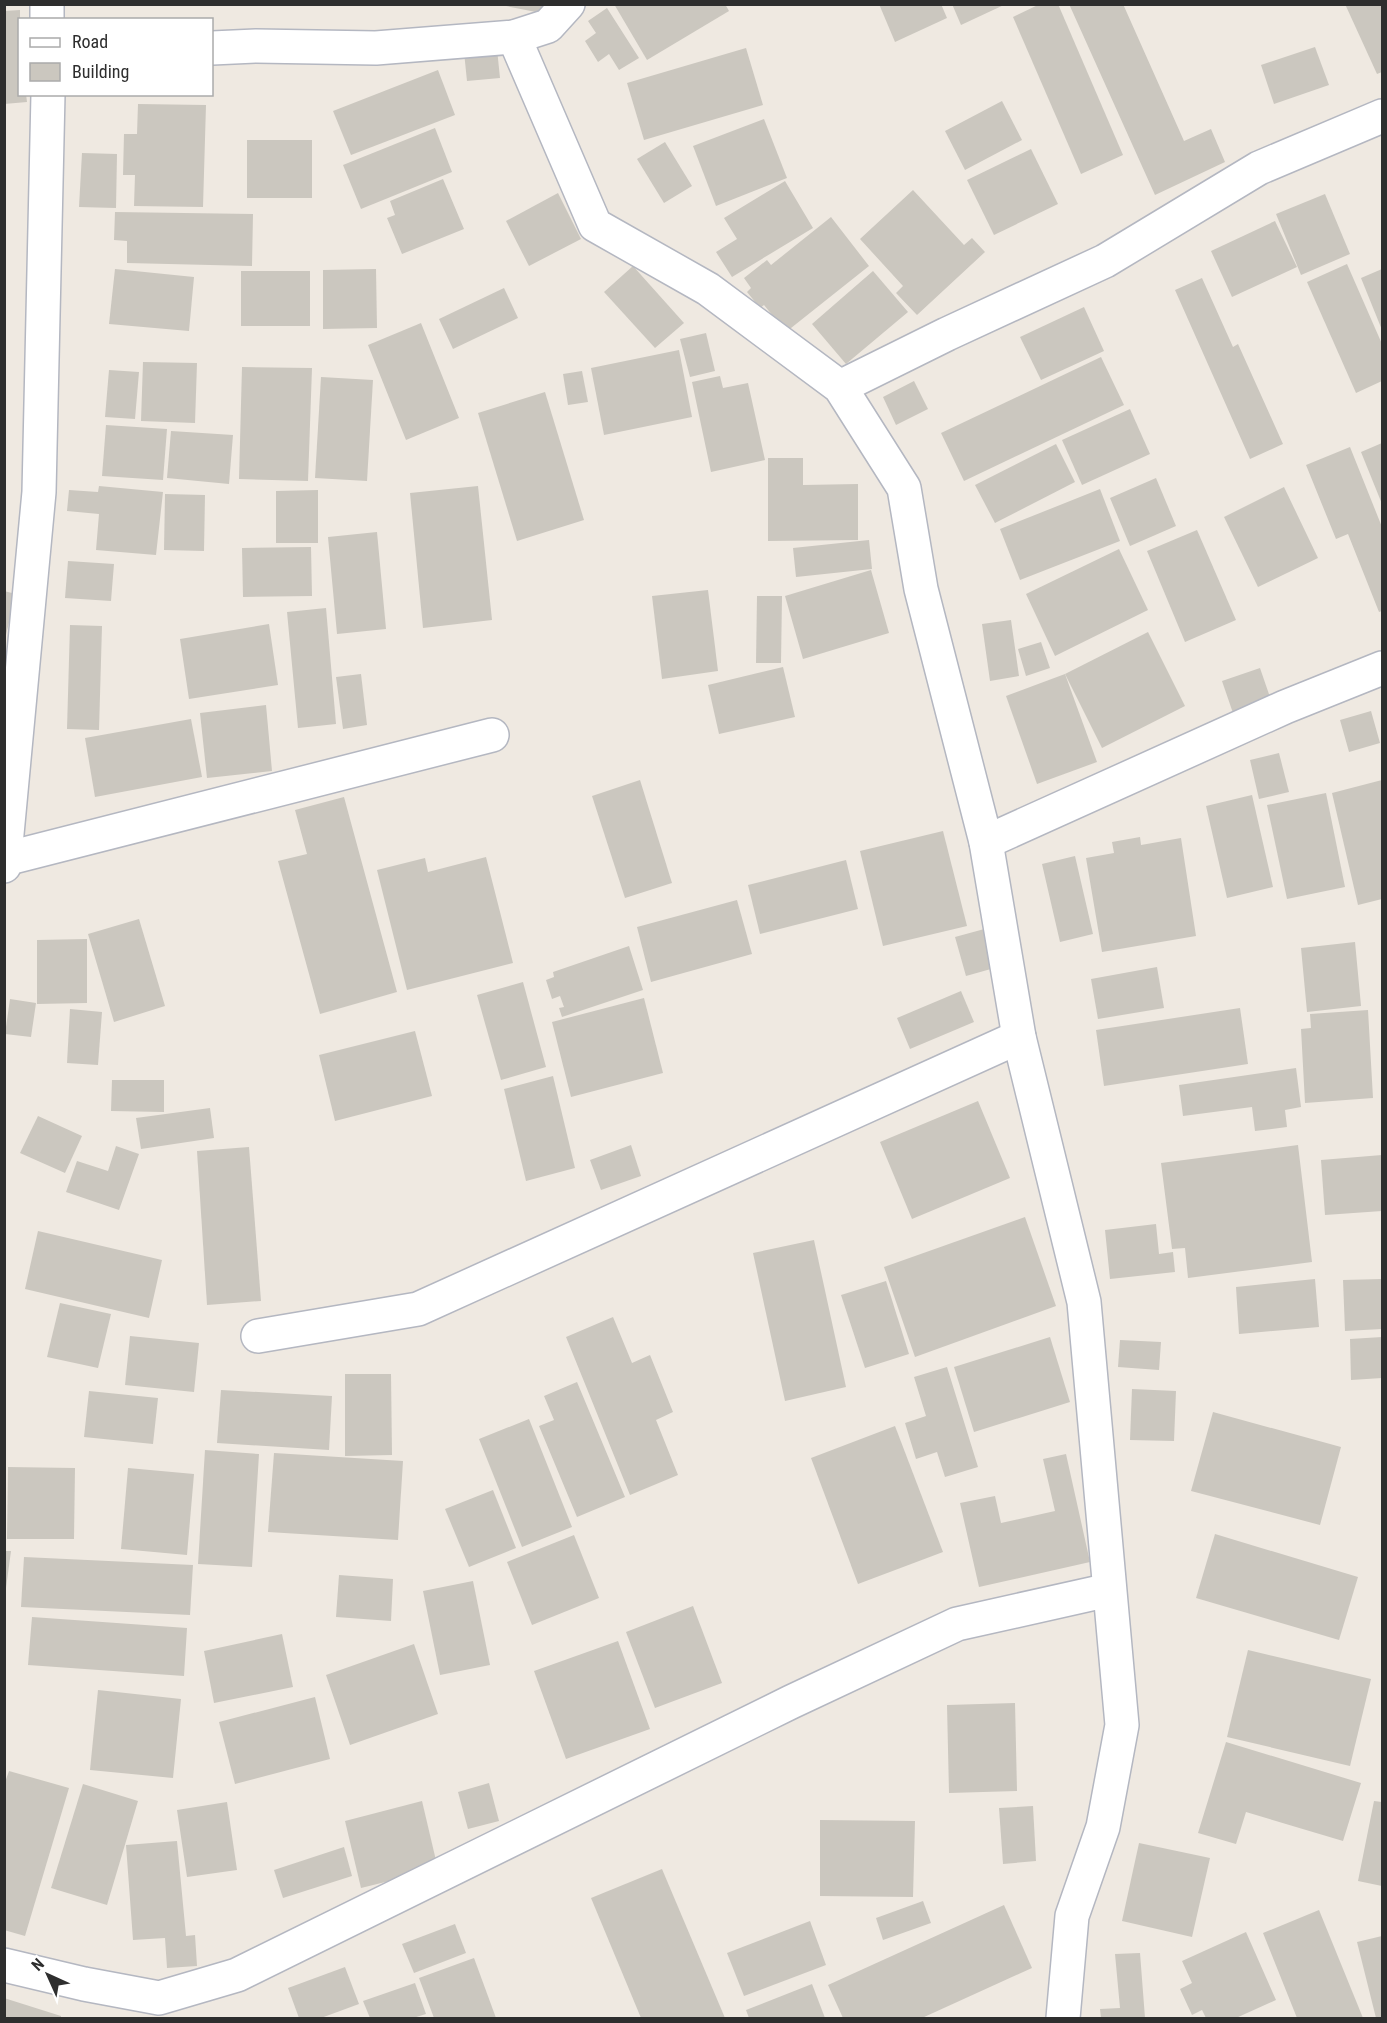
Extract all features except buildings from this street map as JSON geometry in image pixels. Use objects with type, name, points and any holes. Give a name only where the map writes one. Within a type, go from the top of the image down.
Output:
[{"type":"street","points":[[213,48],[256,46],[376,48],[514,37],[548,26],[568,4]]},
{"type":"street","points":[[514,37],[595,225],[708,289],[840,387],[904,488],[921,589],[986,842],[1019,1037],[1084,1302],[1122,1725],[1103,1827],[1072,1916],[1064,2019]]},
{"type":"street","points":[[48,96],[39,492],[5,863],[492,735]]},
{"type":"street","points":[[840,387],[947,334],[1105,261],[1259,168],[1383,116]]},
{"type":"street","points":[[986,842],[1285,707],[1383,668]]},
{"type":"street","points":[[258,1336],[418,1309],[1019,1037]]},
{"type":"street","points":[[4,1965],[84,1984],[159,1998],[237,1975],[791,1702],[957,1624],[1109,1590]]}]
